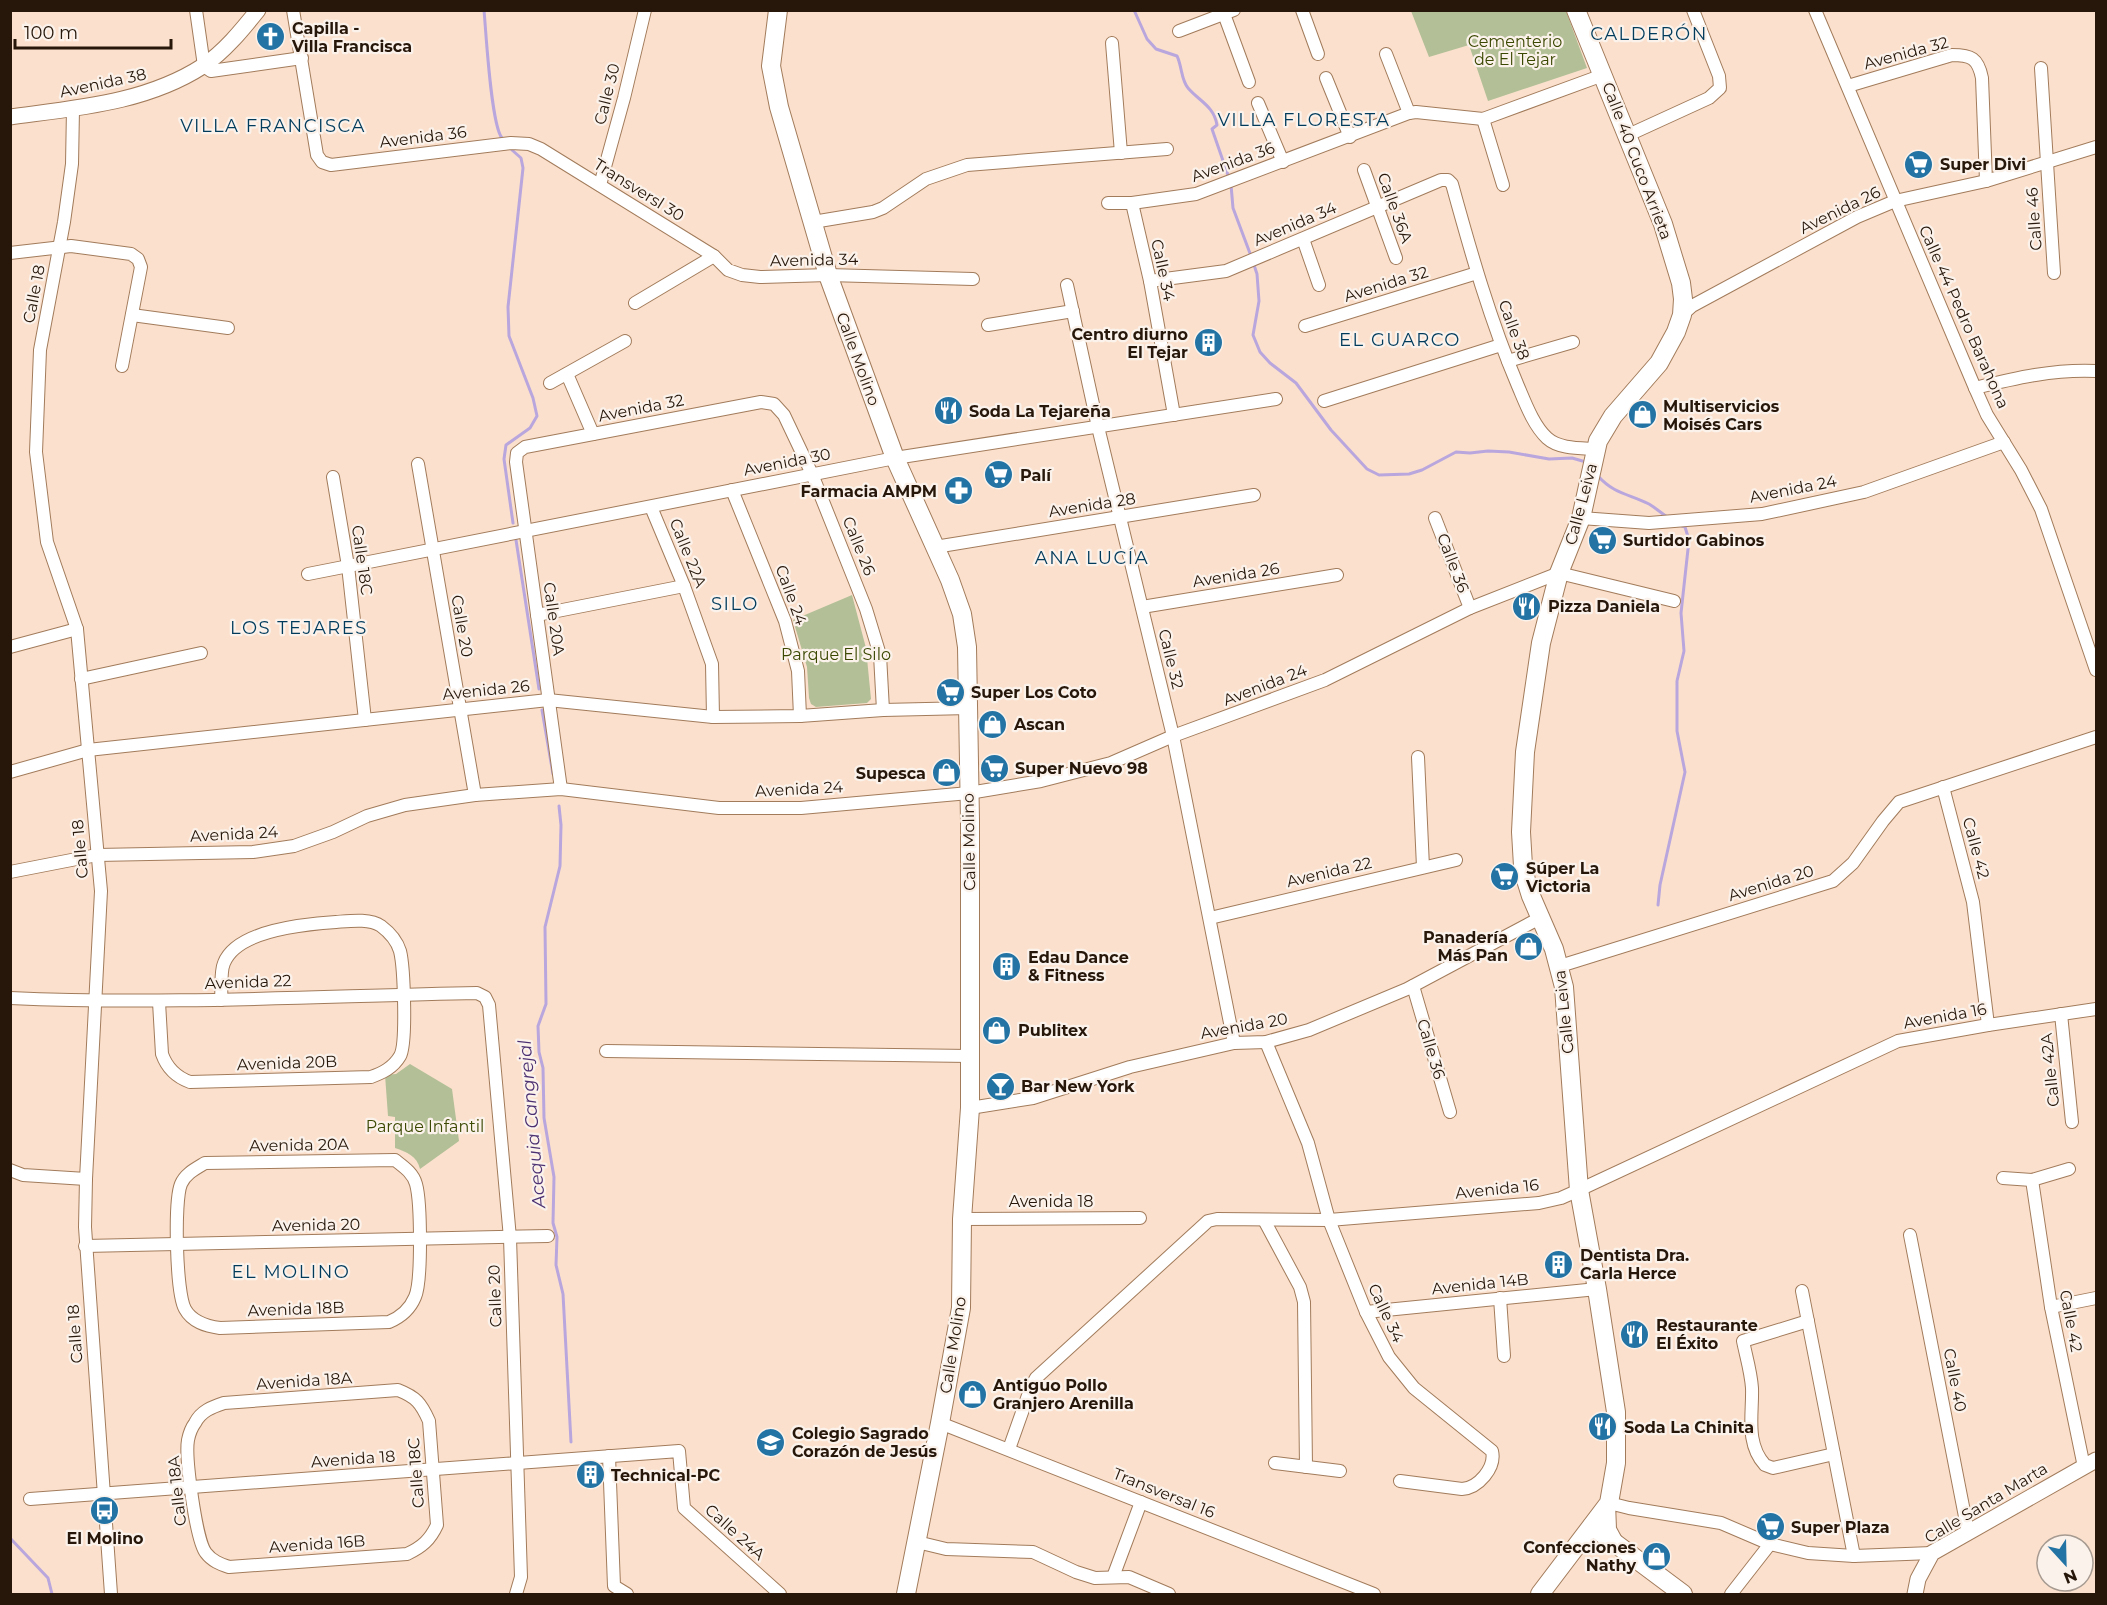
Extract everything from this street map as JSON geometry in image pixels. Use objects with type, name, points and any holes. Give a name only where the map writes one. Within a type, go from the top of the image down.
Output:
[{"type":"main road","name":"Calle Molino","points":[[778,10],[771,66],[779,107],[828,275],[895,458],[950,580],[962,614],[968,647],[970,1108],[962,1219],[961,1308],[906,1594]]},
{"type":"main road","name":"Calle 40 Cuco Arrieta","points":[[1576,10],[1664,225],[1681,283],[1682,315]]},
{"type":"main road","name":"Calle Leiva","points":[[1540,1594],[1609,1503],[1614,1483],[1617,1431],[1597,1289],[1579,1190],[1564,987],[1560,966],[1531,896],[1523,866],[1521,820],[1525,752],[1539,655],[1559,573],[1581,518],[1596,449],[1603,430],[1613,416],[1659,363],[1676,332],[1682,315]]},
{"type":"main road","points":[[1592,1526],[1683,1594]]},
{"type":"street","points":[[196,10],[204,66],[211,71],[302,58],[293,10]]},
{"type":"street","name":"Avenida 38","points":[[10,117],[73,109],[132,98],[159,90],[204,66],[239,34],[258,10]]},
{"type":"street","name":"Calle 30","points":[[600,185],[645,10]]},
{"type":"street","points":[[1302,10],[1318,54]]},
{"type":"street","points":[[1626,136],[1709,98],[1720,88],[1719,76],[1693,10]]},
{"type":"street","name":"Calle 44 Pedro Barahona","points":[[1815,10],[1987,415],[2041,509],[2097,670]]},
{"type":"street","points":[[1179,31],[1229,12],[1249,82]]},
{"type":"street","points":[[1112,43],[1121,153]]},
{"type":"street","points":[[1386,54],[1409,113]]},
{"type":"street","name":"Avenida 32","points":[[1848,86],[1952,55],[1965,55],[1973,59],[1979,67],[1982,78],[1986,181]]},
{"type":"street","name":"Avenida 36","points":[[302,58],[317,155],[322,162],[331,165],[511,143],[529,144]]},
{"type":"street","name":"Calle 46","points":[[2042,68],[2054,273]]},
{"type":"street","name":"Avenida 36","points":[[1108,203],[1132,203],[1197,194],[1409,113],[1482,119],[1603,75]]},
{"type":"street","points":[[1326,78],[1350,137]]},
{"type":"street","points":[[1258,103],[1283,162]]},
{"type":"street","name":"Calle 18","points":[[73,109],[72,164],[60,246],[40,350],[36,452],[47,542],[76,629],[101,891],[86,1179],[85,1246],[111,1594]]},
{"type":"street","points":[[1482,119],[1503,185]]},
{"type":"street","name":"Transversl 30","points":[[529,144],[541,149],[714,256],[728,270]]},
{"type":"street","name":"Avenida 26","points":[[1682,315],[1692,306],[1857,217],[1895,201],[1986,181],[2097,147]]},
{"type":"street","points":[[813,222],[873,212],[883,208],[926,179],[967,165],[1167,149]]},
{"type":"street","name":"Calle 36A","points":[[1364,170],[1395,258]]},
{"type":"street","name":"Avenida 34","points":[[1150,281],[1226,271],[1441,180],[1448,180]]},
{"type":"street","name":"Calle 38","points":[[1448,180],[1452,184],[1477,273],[1501,345],[1526,404],[1546,438],[1558,445],[1596,449]]},
{"type":"street","name":"Calle 34","points":[[1132,203],[1150,281],[1174,415]]},
{"type":"street","points":[[1303,238],[1319,285]]},
{"type":"street","points":[[10,253],[60,246],[131,254],[138,259],[141,267],[122,366]]},
{"type":"street","points":[[634,303],[714,256]]},
{"type":"street","name":"Avenida 34","points":[[728,270],[760,278],[828,275],[973,279]]},
{"type":"street","name":"Avenida 32","points":[[1305,326],[1477,273]]},
{"type":"street","name":"Calle 32","points":[[1067,285],[1098,427],[1173,736],[1234,1043]]},
{"type":"street","points":[[988,325],[1073,311]]},
{"type":"street","points":[[132,315],[228,328]]},
{"type":"street","points":[[550,383],[625,341]]},
{"type":"street","points":[[1508,361],[1573,342]]},
{"type":"street","points":[[1324,401],[1501,345]]},
{"type":"street","points":[[1975,388],[2026,375],[2057,371],[2097,371]]},
{"type":"street","points":[[567,374],[593,434]]},
{"type":"street","name":"Avenida 30","points":[[308,574],[895,458],[1276,399]]},
{"type":"street","name":"Avenida 32","points":[[517,453],[525,447],[593,434],[761,402],[774,404]]},
{"type":"street","name":"Calle 26","points":[[774,404],[784,415],[812,474],[866,609],[880,655],[883,710]]},
{"type":"street","name":"Avenida 24","points":[[1581,518],[1649,523],[1762,513],[1864,492],[2004,442]]},
{"type":"street","name":"Calle 20A","points":[[517,453],[516,462],[524,531],[561,789]]},
{"type":"street","name":"Calle 20","points":[[418,464],[475,795]]},
{"type":"street","name":"Calle 18C","points":[[333,477],[348,566],[366,720]]},
{"type":"street","name":"Calle 24","points":[[732,490],[785,621],[798,671],[800,716]]},
{"type":"street","name":"Avenida 28","points":[[935,547],[1254,495]]},
{"type":"street","name":"Calle 22A","points":[[651,507],[684,586],[712,664],[713,717]]},
{"type":"street","name":"Calle 36","points":[[1435,518],[1470,608]]},
{"type":"street","points":[[1559,573],[1674,601]]},
{"type":"street","name":"Avenida 24","points":[[10,872],[97,855],[253,852],[294,846],[333,832],[367,816],[405,805],[475,795],[561,789],[719,808],[801,808],[969,793],[1076,773],[1111,763],[1173,736],[1325,680],[1470,608],[1559,573]]},
{"type":"street","name":"Avenida 26","points":[[1142,607],[1336,575]]},
{"type":"street","points":[[537,615],[684,586]]},
{"type":"street","points":[[10,647],[76,629]]},
{"type":"street","points":[[81,679],[201,653]]},
{"type":"street","name":"Avenida 26","points":[[10,772],[88,750],[548,700],[713,717],[800,716],[883,710],[969,708]]},
{"type":"street","name":"Avenida 20","points":[[1560,966],[1833,881],[1852,862],[1899,802],[2097,737]]},
{"type":"street","points":[[1418,757],[1423,867]]},
{"type":"street","name":"Calle 42","points":[[1943,787],[1974,902],[1988,1025]]},
{"type":"street","name":"Avenida 22","points":[[1210,918],[1456,860]]},
{"type":"street","name":"Avenida 20","points":[[970,1108],[1033,1098],[1130,1067],[1234,1043],[1266,1042],[1309,1030],[1413,986],[1540,918]]},
{"type":"street","points":[[221,1000],[223,963],[233,952],[250,940],[296,925],[356,921],[379,924],[392,935],[400,951],[403,994]]},
{"type":"street","name":"Calle 36","points":[[1413,986],[1450,1112]]},
{"type":"street","name":"Avenida 22","points":[[10,998],[159,1002],[403,994],[477,993],[485,997]]},
{"type":"street","name":"Avenida 20B","points":[[159,1002],[162,1054],[172,1072],[181,1079],[190,1082],[371,1077],[383,1072],[399,1058],[402,1052],[404,1043],[403,994]]},
{"type":"street","name":"Calle 20","points":[[485,997],[489,1005],[510,1238],[521,1577],[516,1594]]},
{"type":"street","name":"Avenida 16","points":[[1009,1449],[1030,1387],[1036,1378],[1208,1221],[1217,1219],[1329,1220],[1539,1203],[1561,1198],[1898,1041],[2097,1009]]},
{"type":"street","name":"Calle 42A","points":[[2061,1014],[2072,1122]]},
{"type":"street","name":"Calle 34","points":[[1266,1042],[1308,1143],[1329,1220],[1366,1312],[1389,1357],[1414,1388],[1492,1451],[1494,1458],[1475,1486],[1470,1488],[1400,1481]]},
{"type":"street","points":[[606,1051],[970,1056]]},
{"type":"street","name":"Avenida 20A","points":[[177,1243],[179,1191],[182,1182],[188,1173],[205,1163],[395,1160],[409,1170],[416,1184],[421,1240]]},
{"type":"street","points":[[2003,1178],[2032,1180],[2069,1168]]},
{"type":"street","points":[[10,1170],[23,1175],[86,1179]]},
{"type":"street","name":"Calle 42","points":[[2032,1180],[2051,1307],[2090,1463]]},
{"type":"street","name":"Avenida 18","points":[[962,1219],[1140,1218]]},
{"type":"street","points":[[1264,1220],[1300,1287],[1304,1302],[1306,1467]]},
{"type":"street","name":"Calle 40","points":[[1910,1235],[1968,1532]]},
{"type":"street","name":"Avenida 20","points":[[85,1246],[548,1236]]},
{"type":"street","name":"Avenida 18B","points":[[177,1243],[180,1299],[184,1308],[196,1321],[220,1328],[389,1322],[399,1318],[417,1295],[421,1240]]},
{"type":"street","name":"Avenida 14B","points":[[1366,1312],[1597,1289]]},
{"type":"street","points":[[1802,1291],[1854,1556]]},
{"type":"street","points":[[1500,1298],[1504,1356]]},
{"type":"street","points":[[2051,1307],[2097,1298]]},
{"type":"street","points":[[1808,1321],[1738,1342],[1752,1388],[1750,1424],[1761,1461],[1773,1468],[1834,1454]]},
{"type":"street","name":"Avenida 18A","points":[[202,1414],[210,1407],[224,1403],[398,1390],[411,1395]]},
{"type":"street","name":"Calle 18C","points":[[411,1395],[422,1406],[429,1421],[437,1525],[421,1548]]},
{"type":"street","name":"Calle 18A","points":[[202,1414],[194,1424],[188,1441],[191,1488],[199,1540],[205,1552],[216,1562]]},
{"type":"street","name":"Transversal 16","points":[[940,1423],[1374,1594]]},
{"type":"street","name":"Avenida 18","points":[[30,1499],[679,1451]]},
{"type":"street","name":"Calle 24A","points":[[679,1451],[684,1508],[780,1594]]},
{"type":"street","points":[[609,1456],[614,1586],[627,1594]]},
{"type":"street","points":[[1275,1463],[1340,1471]]},
{"type":"street","name":"Calle Santa Marta","points":[[1915,1594],[1918,1579],[1932,1553],[2090,1463]]},
{"type":"street","points":[[1113,1577],[1141,1502]]},
{"type":"street","points":[[1619,1546],[1610,1529],[1609,1503],[1629,1509],[1721,1523],[1770,1544],[1808,1553],[1854,1556],[1932,1553]]},
{"type":"street","points":[[917,1542],[946,1549],[1033,1552],[1076,1572],[1095,1578],[1129,1577],[1169,1594]]},
{"type":"street","points":[[1731,1594],[1770,1544]]},
{"type":"street","name":"Avenida 16B","points":[[216,1562],[229,1567],[241,1567],[407,1554],[421,1548]]},
{"type":"green space","name":"Cementerio de El Tejar","points":[[1411,11],[1566,11],[1587,68],[1488,101],[1469,45],[1429,57]]},
{"type":"green space","name":"Parque El Silo","points":[[852,595],[866,648],[871,699],[867,703],[816,707],[811,704],[809,698],[807,667],[793,620]]},
{"type":"green space","name":"Parque Infantil","points":[[410,1064],[452,1089],[459,1141],[420,1169],[417,1161],[411,1155],[395,1148],[395,1117],[388,1116],[385,1075],[396,1074]]},
{"type":"waterway","name":"Acequia Cangrejal","points":[[484,10],[492,98],[498,130],[502,138]]},
{"type":"waterway","points":[[1134,10],[1147,39],[1156,49],[1177,56],[1186,85],[1213,113],[1217,125],[1212,129],[1229,178]]},
{"type":"waterway","name":"Acequia Cangrejal","points":[[512,150],[521,158],[523,168],[508,307],[509,336],[533,398],[537,416],[530,428],[506,445],[504,459],[513,523]]},
{"type":"waterway","points":[[1231,185],[1233,208],[1251,256]]},
{"type":"waterway","points":[[1253,262],[1257,274],[1259,301],[1253,335],[1260,352],[1270,363],[1296,383],[1331,430],[1367,469],[1379,475],[1409,474],[1422,470],[1456,452],[1509,452],[1549,459],[1572,458],[1586,462]]},
{"type":"waterway","points":[[1598,476],[1616,490],[1649,504],[1669,518]]},
{"type":"waterway","points":[[1658,905],[1660,885],[1685,772],[1677,731],[1677,681],[1684,651],[1681,613],[1689,540],[1685,527],[1682,526]]},
{"type":"waterway","name":"Acequia Cangrejal","points":[[516,540],[539,689]]},
{"type":"waterway","name":"Acequia Cangrejal","points":[[542,710],[553,774]]},
{"type":"waterway","name":"Acequia Cangrejal","points":[[559,806],[560,866],[545,927],[546,1004],[538,1026],[539,1052],[543,1068],[544,1118],[554,1177],[553,1223],[557,1237],[556,1265],[563,1294],[571,1442]]},
{"type":"waterway","points":[[10,1538],[48,1578],[52,1594]]},
{"type":"place","name":"Capilla - Villa Francisca","points":[[271,37]]},
{"type":"place","name":"Super Divi","points":[[1919,164]]},
{"type":"place","name":"Centro diurno El Tejar","points":[[1209,343]]},
{"type":"place","name":"Soda La Tejareña","points":[[948,411]]},
{"type":"place","name":"Multiservicios Moisés Cars","points":[[1642,415]]},
{"type":"place","name":"Palí","points":[[999,475]]},
{"type":"place","name":"Farmacia AMPM","points":[[958,491]]},
{"type":"place","name":"Surtidor Gabinos","points":[[1602,540]]},
{"type":"place","name":"Pizza Daniela","points":[[1527,606]]},
{"type":"place","name":"Super Los Coto","points":[[950,692]]},
{"type":"place","name":"Ascan","points":[[993,724]]},
{"type":"place","name":"Super Nuevo 98","points":[[994,768]]},
{"type":"place","name":"Supesca","points":[[947,773]]},
{"type":"place","name":"Súper La Victoria","points":[[1505,877]]},
{"type":"place","name":"Panadería Más Pan","points":[[1529,946]]},
{"type":"place","name":"Edau Dance & Fitness","points":[[1007,966]]},
{"type":"place","name":"Publitex","points":[[997,1030]]},
{"type":"place","name":"Bar New York","points":[[1000,1086]]},
{"type":"place","name":"Dentista Dra. Carla Herce","points":[[1559,1264]]},
{"type":"place","name":"Restaurante El Éxito","points":[[1635,1334]]},
{"type":"place","name":"Antiguo Pollo Granjero Arenilla","points":[[972,1394]]},
{"type":"place","name":"Soda La Chinita","points":[[1603,1427]]},
{"type":"place","name":"Colegio Sagrado Corazón de Jesús","points":[[771,1442]]},
{"type":"place","name":"Technical-PC","points":[[590,1475]]},
{"type":"place","name":"El Molino","points":[[105,1510]]},
{"type":"place","name":"Super Plaza","points":[[1770,1527]]},
{"type":"place","name":"Confecciones Nathy","points":[[1657,1556]]},
{"type":"district","name":"CALDERÓN","points":[[1649,34]]},
{"type":"district","name":"VILLA FLORESTA","points":[[1304,120]]},
{"type":"district","name":"VILLA FRANCISCA","points":[[273,126]]},
{"type":"district","name":"EL GUARCO","points":[[1400,340]]},
{"type":"district","name":"ANA LUCÍA","points":[[1092,558]]},
{"type":"district","name":"SILO","points":[[735,604]]},
{"type":"district","name":"LOS TEJARES","points":[[299,628]]},
{"type":"district","name":"EL MOLINO","points":[[291,1272]]}]
